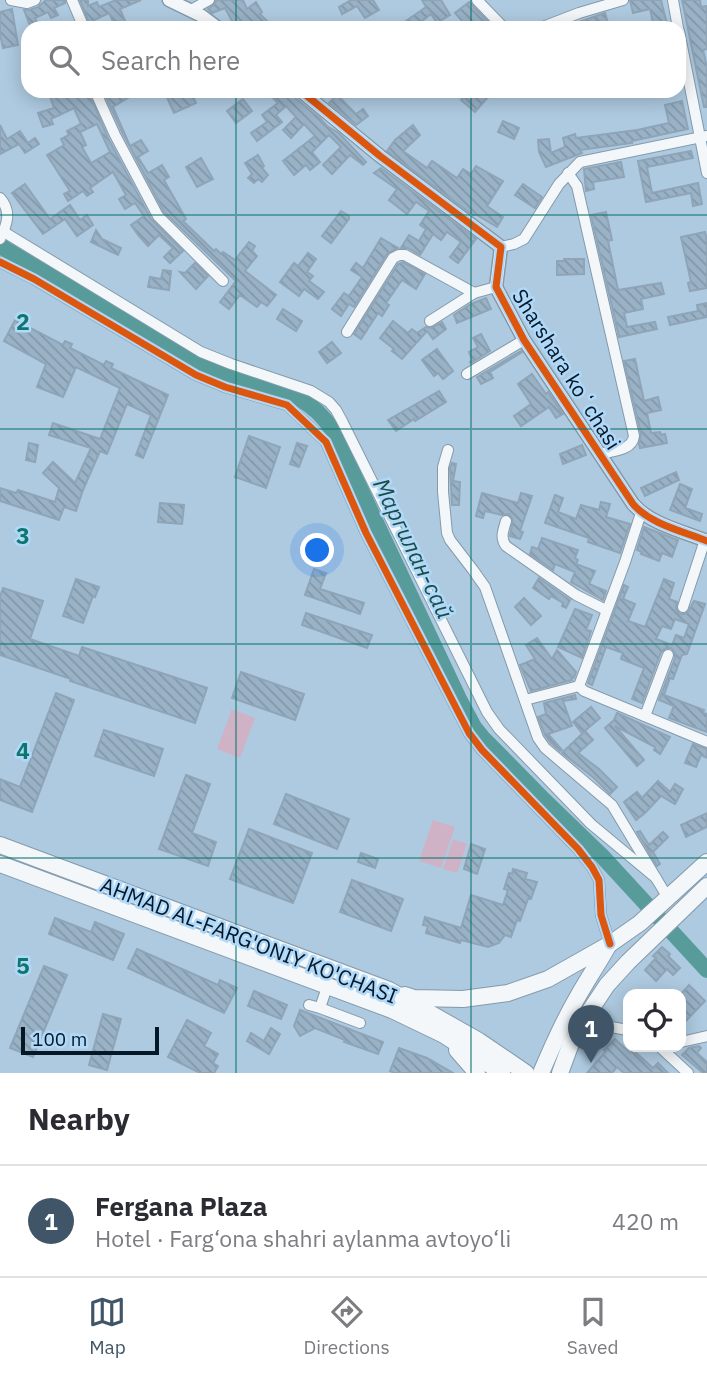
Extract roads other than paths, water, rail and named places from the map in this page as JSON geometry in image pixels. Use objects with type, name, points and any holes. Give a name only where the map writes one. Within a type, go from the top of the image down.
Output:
[{"type":"highway","name":"AHMAD AL-FARG'ONIY KO'CHASI","points":[[0,845],[389,990],[479,1041],[526,1073]]},
{"type":"highway","points":[[389,990],[414,998],[463,999],[508,993],[548,979],[610,944],[640,923],[707,862]]},
{"type":"highway","name":"AHMAD AL-FARG'ONIY KO'CHASI","points":[[0,864],[392,1010],[444,1035],[502,1073]]},
{"type":"highway","points":[[560,1073],[584,1019],[607,985],[707,886]]},
{"type":"highway","points":[[541,1073],[556,1037],[610,944]]},
{"type":"highway","points":[[444,1035],[477,1073]]},
{"type":"street","points":[[11,0],[27,3],[35,0]]},
{"type":"street","points":[[72,0],[81,21]]},
{"type":"street","points":[[169,0],[208,21]]},
{"type":"street","points":[[191,10],[209,0]]},
{"type":"street","points":[[477,0],[497,21]]},
{"type":"street","points":[[558,21],[623,0]]},
{"type":"street","points":[[673,0],[677,21]]},
{"type":"street","points":[[686,60],[704,136],[707,173]]},
{"type":"street","points":[[98,98],[114,135],[158,216],[223,281]]},
{"type":"street","points":[[310,98],[380,156],[501,247],[524,239],[559,184],[580,162],[704,136]]},
{"type":"street","points":[[568,173],[577,187],[634,436],[629,447],[599,454]]},
{"type":"street","points":[[0,198],[4,201],[8,213],[8,222],[2,236],[201,352],[311,391],[328,401],[336,410],[487,712],[499,729],[591,824],[656,878]]},
{"type":"street","name":"Sharshara koʻchasi","points":[[501,247],[496,286],[524,340],[641,513]]},
{"type":"street","points":[[347,332],[393,258],[399,255],[405,255],[474,293]]},
{"type":"street","points":[[0,262],[34,279],[196,375],[225,387],[286,405],[326,442],[366,533],[469,733],[592,867],[599,880],[601,915],[610,944]]},
{"type":"street","points":[[430,321],[474,293],[496,286]]},
{"type":"street","points":[[467,374],[524,340]]},
{"type":"street","points":[[448,450],[443,467],[447,533],[485,587],[538,738],[545,748],[612,805],[668,898]]},
{"type":"street","points":[[579,686],[641,513],[706,541],[683,607]]},
{"type":"street","points":[[506,521],[502,541],[506,546],[576,595],[606,610]]},
{"type":"street","points":[[645,716],[668,654]]},
{"type":"street","points":[[525,700],[579,686]]},
{"type":"street","points":[[579,686],[584,691],[707,742]]},
{"type":"street","points":[[320,1008],[327,987]]},
{"type":"street","points":[[309,1005],[360,1023]]},
{"type":"street","points":[[584,1019],[623,1029]]},
{"type":"street","points":[[686,1041],[707,1036]]},
{"type":"street","points":[[665,1052],[688,1073]]},
{"type":"waterway","name":"Маргилан-сай","points":[[0,246],[193,359],[228,375],[290,394],[324,418],[333,431],[474,727],[602,856],[707,970]]},
{"type":"place","name":"Fergana Plaza","points":[[591,1063]]}]
